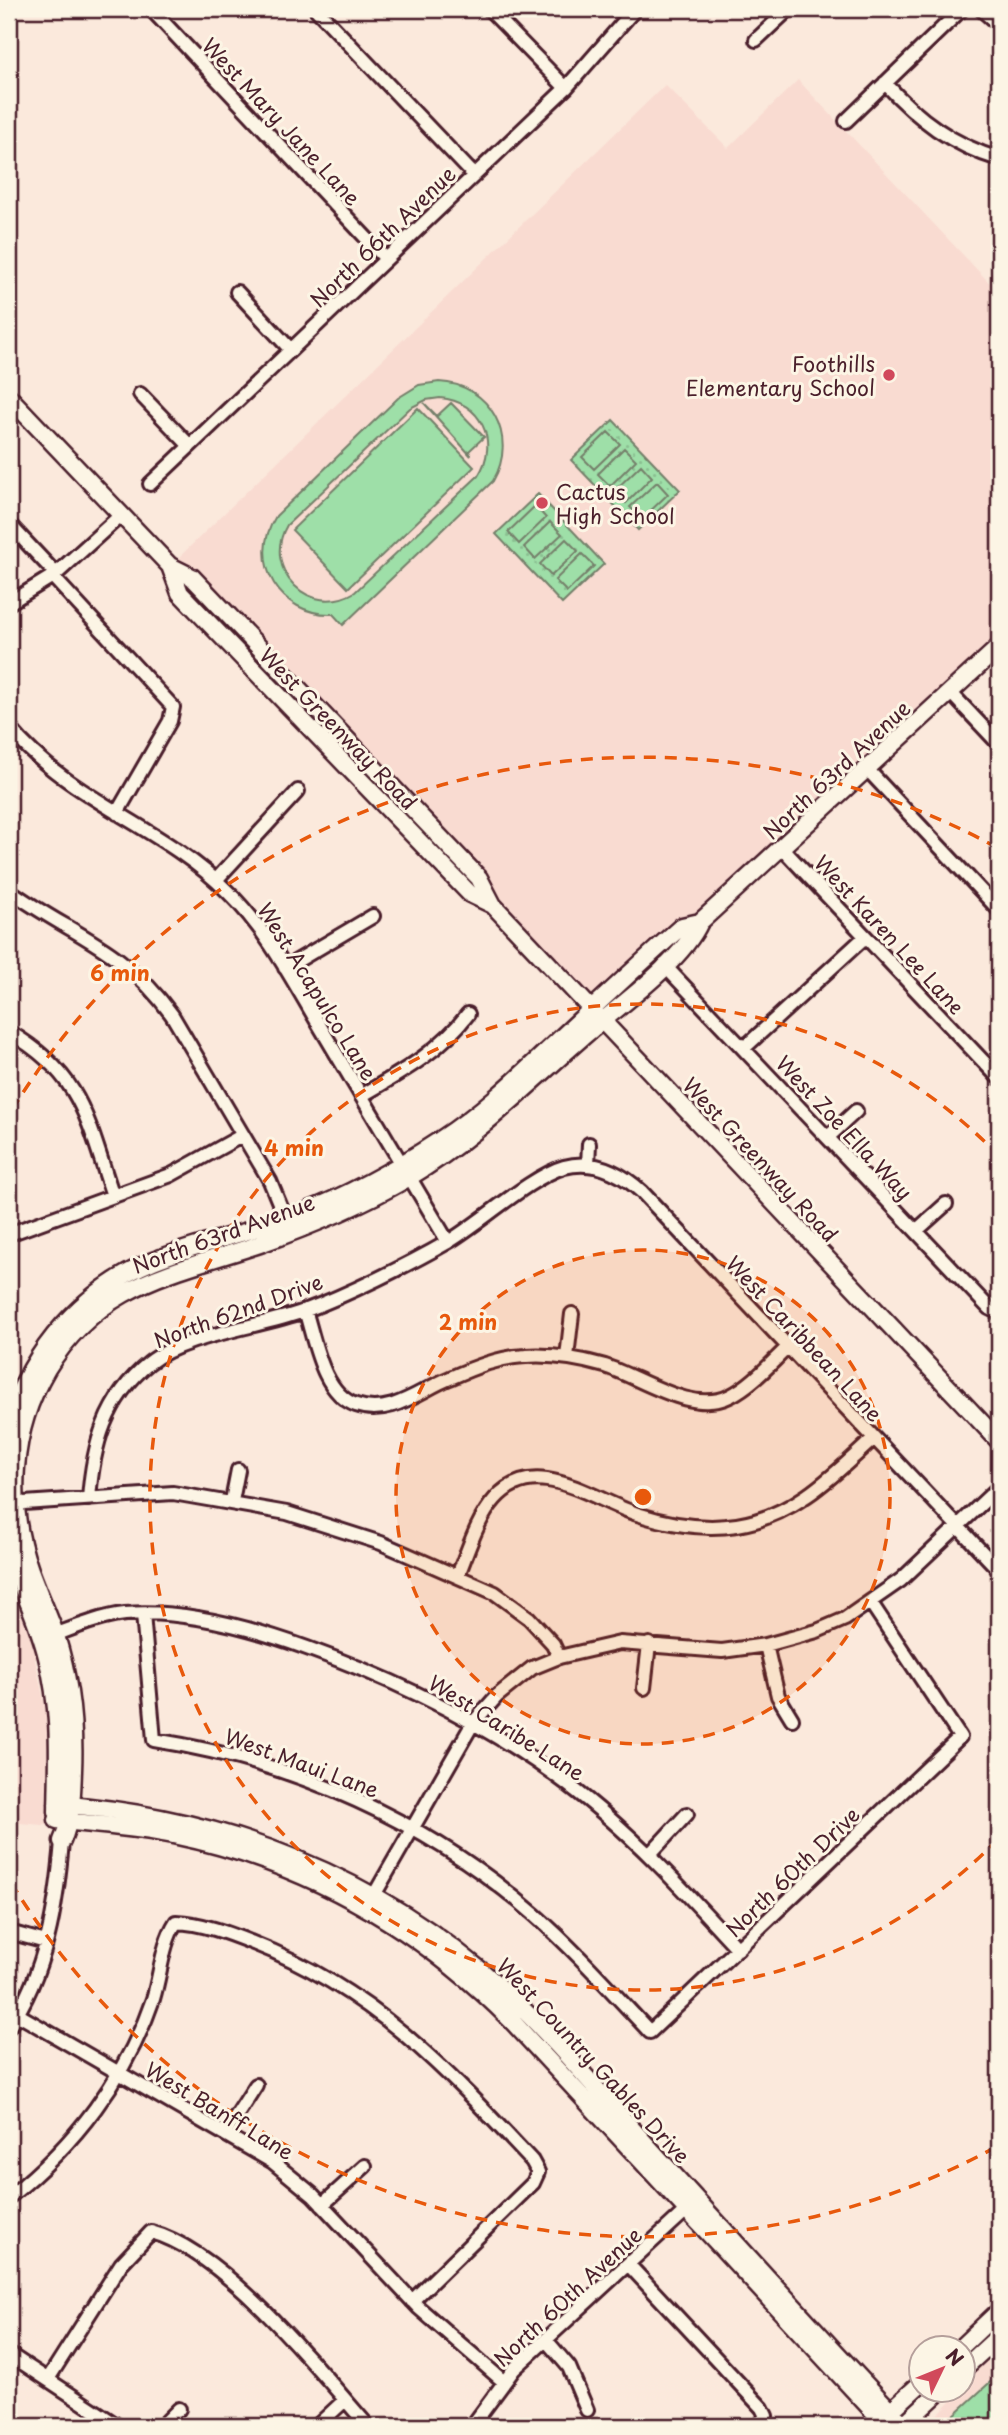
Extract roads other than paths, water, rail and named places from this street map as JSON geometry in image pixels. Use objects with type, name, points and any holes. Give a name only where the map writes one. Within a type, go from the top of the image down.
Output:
[{"type":"street","name":"West Mary Jane Lane","points":[[151,9],[386,259]]},
{"type":"street","points":[[316,9],[474,175]]},
{"type":"street","points":[[489,9],[566,88]]},
{"type":"street","name":"North 66th Avenue","points":[[150,484],[566,88],[635,9]]},
{"type":"street","points":[[756,40],[789,9]]},
{"type":"street","points":[[846,121],[962,9]]},
{"type":"street","points":[[981,9],[999,25]]},
{"type":"street","points":[[885,83],[920,118],[941,134],[999,159]]},
{"type":"street","points":[[237,292],[291,349]]},
{"type":"street","points":[[140,394],[190,446]]},
{"type":"street","name":"West Greenway Road","points":[[9,397],[170,566],[192,577],[478,878],[493,905],[999,1441]]},
{"type":"street","points":[[9,603],[54,576],[121,515]]},
{"type":"street","points":[[9,524],[173,707],[170,721],[117,813]]},
{"type":"street","name":"West Greenway Road","points":[[170,566],[180,593],[470,894],[493,905]]},
{"type":"street","name":"North 63rd Avenue","points":[[9,2027],[18,2014],[46,1942],[56,1897],[64,1813],[59,1729],[49,1637],[15,1555],[12,1504],[18,1452],[31,1402],[57,1354],[81,1326],[116,1298],[156,1276],[289,1226],[348,1193],[405,1171],[597,1015],[664,965],[693,938],[700,922],[999,647]]},
{"type":"street","points":[[950,692],[999,744]]},
{"type":"street","name":"West Acapulco Lane","points":[[9,727],[52,770],[181,852],[216,880],[252,918],[285,968],[448,1242]]},
{"type":"street","points":[[317,735],[334,728]]},
{"type":"street","points":[[867,769],[999,910]]},
{"type":"street","points":[[216,880],[298,790]]},
{"type":"street","name":"West Karen Lee Lane","points":[[781,847],[999,1078]]},
{"type":"street","points":[[9,890],[107,948],[136,971],[172,1015],[270,1181],[289,1226]]},
{"type":"street","points":[[285,968],[373,916]]},
{"type":"street","name":"North 63rd Avenue","points":[[597,1015],[682,926],[700,922]]},
{"type":"street","points":[[744,1048],[865,937]]},
{"type":"street","name":"West Zoe Ella Way","points":[[664,965],[989,1308],[999,1313]]},
{"type":"street","points":[[361,1096],[435,1051],[468,1014]]},
{"type":"street","points":[[9,1032],[42,1053],[68,1079],[87,1119],[113,1196]]},
{"type":"street","points":[[828,1138],[856,1111]]},
{"type":"street","points":[[9,1234],[171,1175],[243,1135]]},
{"type":"street","points":[[587,1165],[589,1144]]},
{"type":"street","name":"North 62nd Drive","points":[[89,1499],[92,1463],[107,1414],[124,1386],[151,1361],[187,1345],[305,1310],[448,1242],[540,1179],[564,1167],[587,1165]]},
{"type":"street","name":"West Caribbean Lane","points":[[587,1165],[606,1168],[636,1186],[999,1570]]},
{"type":"street","points":[[916,1231],[946,1204]]},
{"type":"street","name":"North 63rd Avenue","points":[[9,1420],[25,1380],[48,1342],[95,1295],[123,1276],[156,1260],[289,1226]]},
{"type":"street","points":[[305,1310],[330,1382],[345,1398],[361,1406],[373,1408],[398,1403],[448,1378],[509,1357],[567,1357],[606,1367],[703,1403],[731,1396],[787,1348]]},
{"type":"street","points":[[567,1357],[572,1314]]},
{"type":"street","points":[[458,1576],[493,1501],[517,1484],[533,1479],[551,1479],[637,1514],[687,1525],[737,1525],[783,1512],[806,1498],[874,1438]]},
{"type":"street","points":[[232,1501],[238,1470]]},
{"type":"street","points":[[371,1901],[473,1723],[516,1679],[559,1657],[612,1644],[649,1644],[682,1650],[722,1651],[766,1645],[817,1631],[872,1603],[901,1580],[999,1487]]},
{"type":"street","points":[[12,1504],[173,1493],[232,1501],[341,1529],[458,1576],[512,1603],[541,1630],[559,1657]]},
{"type":"street","name":"North 60th Drive","points":[[650,2032],[960,1737],[872,1603]]},
{"type":"street","name":"West Caribe Lane","points":[[49,1637],[104,1618],[143,1614],[215,1623],[280,1639],[412,1690],[473,1723],[566,1783],[649,1855],[738,1949]]},
{"type":"street","name":"West Maui Lane","points":[[143,1614],[154,1740],[215,1749],[273,1768],[337,1791],[413,1828],[475,1867],[533,1913],[650,2032]]},
{"type":"street","points":[[644,1688],[649,1644]]},
{"type":"street","points":[[766,1645],[778,1696],[792,1719]]},
{"type":"street","name":"West Country Gables Drive","points":[[64,1813],[173,1819],[231,1835],[294,1857],[441,1938],[502,1989],[883,2421],[904,2426]]},
{"type":"street","points":[[649,1855],[687,1814]]},
{"type":"street","points":[[9,2197],[38,2173],[99,2105],[120,2072],[152,2000],[168,1935],[176,1922],[190,1922],[267,1948],[306,1966],[368,2004],[433,2057],[532,2161],[538,2172],[533,2183],[412,2301]]},
{"type":"street","points":[[9,1932],[46,1942]]},
{"type":"street","name":"West Banff Lane","points":[[18,2014],[226,2132],[273,2162],[322,2205],[412,2301],[503,2381]]},
{"type":"street","points":[[226,2132],[256,2085]]},
{"type":"street","points":[[322,2205],[365,2166]]},
{"type":"street","name":"North 60th Avenue","points":[[472,2426],[503,2381],[692,2206]]},
{"type":"street","points":[[48,2379],[121,2264],[151,2232],[164,2236],[220,2270],[244,2292],[368,2426]]},
{"type":"street","points":[[628,2264],[762,2408],[762,2421]]},
{"type":"street","points":[[974,2334],[999,2311]]},
{"type":"street","points":[[976,2357],[999,2336]]},
{"type":"street","points":[[546,2340],[569,2367],[587,2410]]},
{"type":"street","points":[[9,2354],[118,2426]]},
{"type":"street","points":[[883,2421],[906,2398]]},
{"type":"street","points":[[317,2426],[345,2400]]},
{"type":"street","points":[[904,2426],[926,2404]]},
{"type":"street","points":[[162,2426],[179,2409]]},
{"type":"place","name":"Foothills Elementary School","points":[[889,375]]},
{"type":"place","name":"Cactus High School","points":[[542,503]]}]
